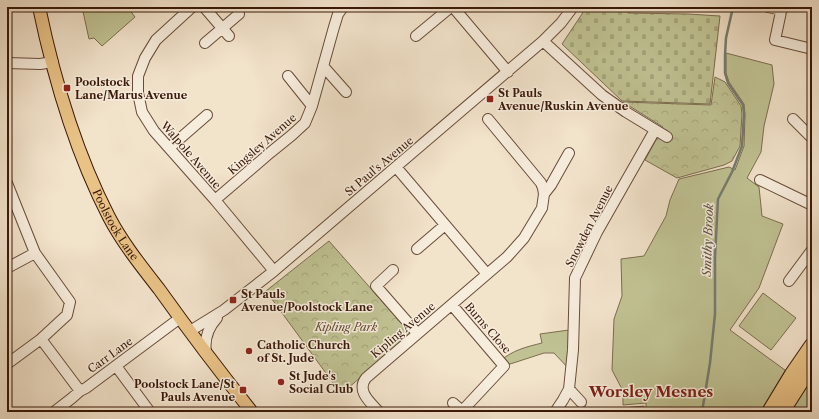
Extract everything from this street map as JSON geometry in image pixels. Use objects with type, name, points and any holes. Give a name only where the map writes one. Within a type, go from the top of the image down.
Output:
[{"type":"highway","points":[[769,412],[812,345]]},
{"type":"highway","points":[[782,412],[812,365]]},
{"type":"main road","name":"Poolstock Lane","points":[[39,7],[52,62],[74,136],[94,186],[109,218],[126,245],[252,412]]},
{"type":"street","name":"Walpole Avenue","points":[[192,7],[156,40],[145,58],[138,76],[138,93],[142,112],[154,131],[215,200],[274,271]]},
{"type":"street","points":[[204,7],[226,32]]},
{"type":"street","name":"Kingsley Avenue","points":[[215,200],[305,123],[312,106],[338,14],[343,7]]},
{"type":"street","points":[[416,36],[452,7],[508,72]]},
{"type":"street","name":"St Paul's Avenue","points":[[190,331],[224,310],[274,271],[508,72],[561,23],[573,7]]},
{"type":"street","points":[[768,7],[782,8],[775,40],[812,49]]},
{"type":"street","points":[[205,43],[226,32],[239,14]]},
{"type":"street","points":[[543,41],[602,96],[667,137]]},
{"type":"street","points":[[7,63],[40,64],[52,62]]},
{"type":"street","points":[[323,66],[346,92]]},
{"type":"street","points":[[288,76],[312,106]]},
{"type":"street","points":[[169,148],[207,115]]},
{"type":"street","points":[[488,119],[541,183],[544,194],[552,186],[569,153]]},
{"type":"street","points":[[793,119],[800,133],[812,138]]},
{"type":"street","name":"Snowden Avenue","points":[[555,412],[564,400],[569,389],[573,350],[575,278],[597,232],[655,130]]},
{"type":"street","points":[[396,167],[487,274]]},
{"type":"street","points":[[760,180],[768,189],[812,205]]},
{"type":"street","points":[[7,183],[35,253],[70,302],[67,315],[41,339],[7,364]]},
{"type":"street","name":"Kipling Avenue","points":[[379,412],[362,389],[366,378],[507,257],[524,238],[542,208],[544,194]]},
{"type":"street","points":[[417,249],[444,225]]},
{"type":"street","points":[[789,280],[794,265],[812,250]]},
{"type":"street","points":[[7,268],[35,253]]},
{"type":"street","points":[[393,270],[376,286],[417,334]]},
{"type":"street","name":"Burns Close","points":[[452,305],[504,366],[462,411],[454,403]]},
{"type":"street","points":[[206,352],[205,342],[208,331],[224,310]]},
{"type":"street","name":"Carr Lane","points":[[54,412],[80,391],[180,318]]},
{"type":"street","points":[[41,339],[80,391]]},
{"type":"street","points":[[116,366],[150,412]]},
{"type":"street","points":[[569,389],[581,402]]},
{"type":"green space","points":[[82,7],[131,7],[129,9],[135,17],[102,46],[94,38],[89,39]]},
{"type":"green space","points":[[585,7],[628,7],[628,13],[720,16],[710,104],[622,101],[562,44]]},
{"type":"green space","points":[[726,53],[772,65],[774,84],[764,126],[761,152],[747,178],[759,187],[762,216],[783,224],[759,288],[730,330],[789,373],[766,412],[646,412],[646,403],[623,405],[623,391],[612,370],[614,319],[622,296],[621,259],[644,256],[666,216],[670,200],[679,179],[729,167],[735,170],[744,146],[745,115],[744,104],[729,82],[726,73]]},
{"type":"green space","points":[[715,77],[725,82],[741,106],[740,146],[732,161],[724,165],[677,178],[645,160],[663,127],[623,102],[711,105]]},
{"type":"green space","name":"Kipling Park","points":[[329,241],[410,333],[345,391],[339,391],[266,291]]},
{"type":"green space","points":[[763,293],[796,318],[771,350],[739,326]]},
{"type":"green space","points":[[569,330],[571,371],[554,353],[544,353],[504,366],[500,361],[515,352],[542,343],[540,334]]},
{"type":"green space","points":[[812,378],[812,412],[791,412]]},
{"type":"green space","points":[[644,406],[643,412],[616,412],[621,408]]},
{"type":"waterway","name":"Smithy Brook","points":[[702,412],[710,363],[715,314],[715,257],[718,199],[732,172],[742,146],[744,114],[743,105],[728,83],[725,73],[726,38],[733,7]]},
{"type":"place","name":"Poolstock Lane/Marus Avenue","points":[[67,88]]},
{"type":"place","name":"St Pauls Avenue/Ruskin Avenue","points":[[490,99]]},
{"type":"place","name":"St Pauls Avenue/Poolstock Lane","points":[[233,300]]},
{"type":"place","name":"Catholic Church of St. Jude","points":[[249,351]]},
{"type":"place","name":"St Jude's Social Club","points":[[281,382]]},
{"type":"place","name":"Poolstock Lane/St Pauls Avenue","points":[[243,390]]},
{"type":"district","name":"Worsley Mesnes","points":[[651,392]]}]
